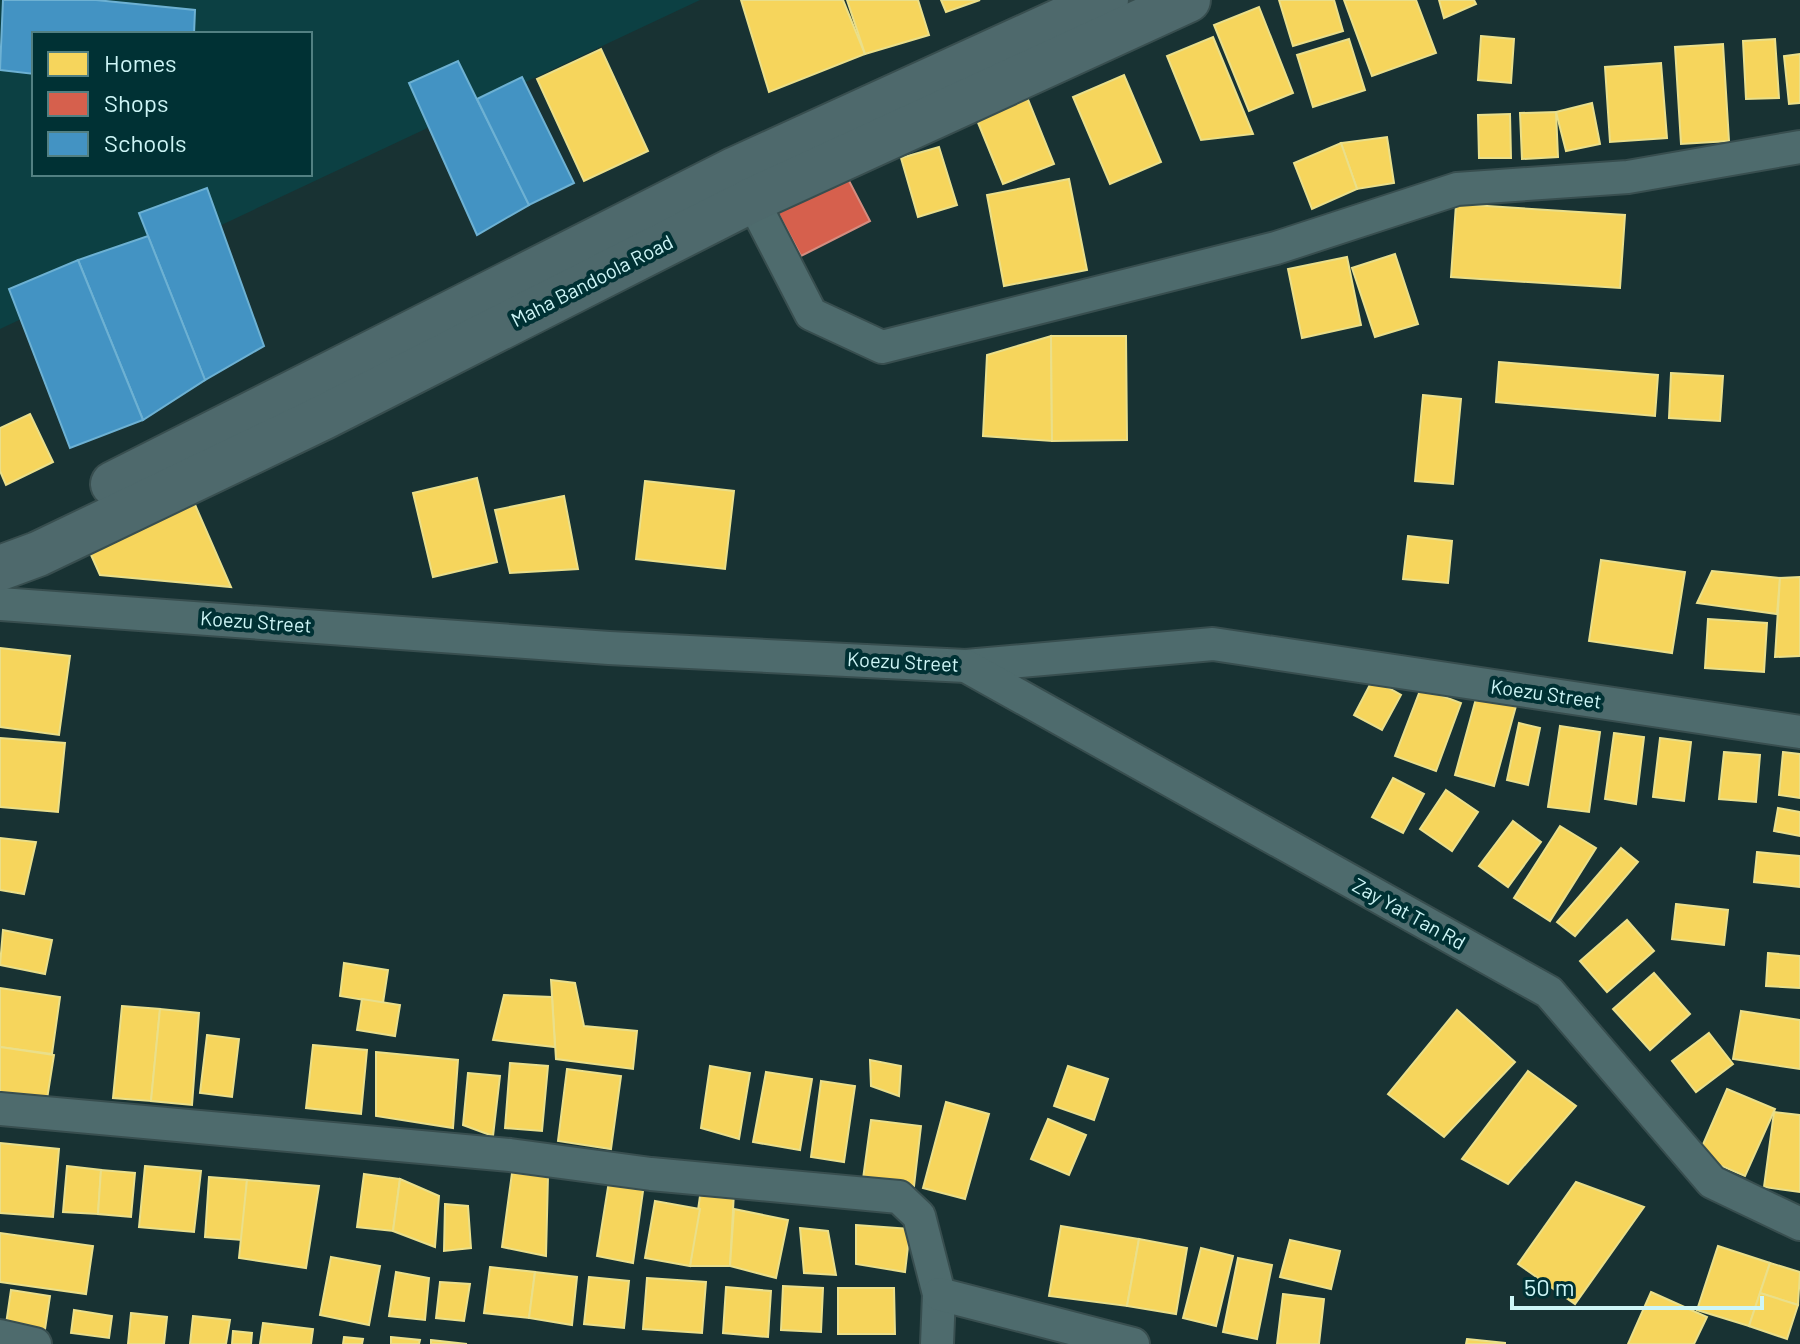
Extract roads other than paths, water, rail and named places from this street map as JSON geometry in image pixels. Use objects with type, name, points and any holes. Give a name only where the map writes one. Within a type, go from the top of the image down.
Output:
[{"type":"main road","name":"Maha Bandoola Road","points":[[0,538],[313,385],[744,184],[1106,0]]},
{"type":"main road","name":"Maha Bandoola Road","points":[[0,568],[38,554],[324,417],[744,184],[1188,0]]},
{"type":"street","points":[[744,184],[811,314],[882,347],[1276,248],[1457,189],[1628,177],[1800,147]]},
{"type":"street","name":"Koezu Street","points":[[0,604],[609,648],[966,666],[1213,644],[1800,732]]},
{"type":"street","name":"Zay Yat Tan Rd","points":[[966,666],[1549,992],[1712,1182],[1800,1224]]},
{"type":"street","points":[[0,1109],[510,1155],[651,1174],[899,1197],[919,1216],[939,1294],[937,1344]]},
{"type":"street","points":[[939,1294],[1133,1344]]},
{"type":"street","points":[[0,1336],[35,1344]]}]
